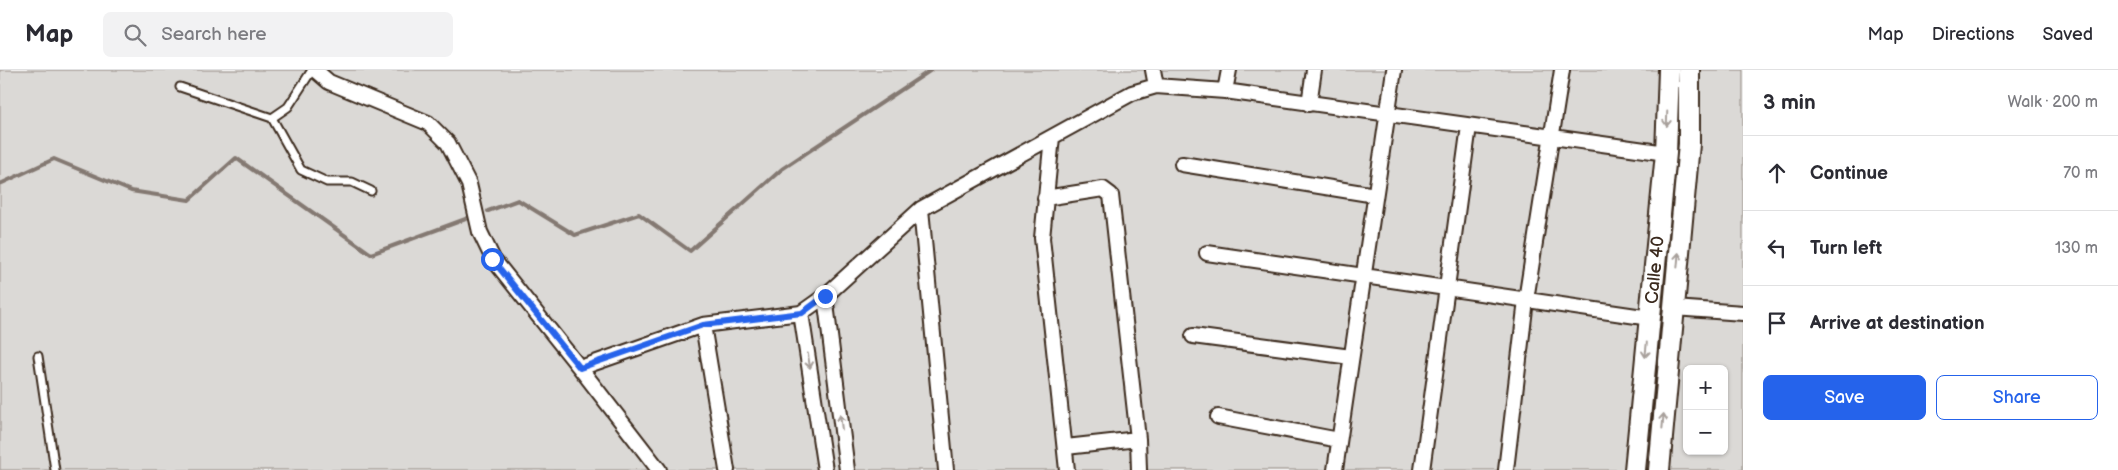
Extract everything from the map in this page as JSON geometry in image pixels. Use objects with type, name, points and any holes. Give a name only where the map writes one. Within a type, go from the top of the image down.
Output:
[{"type":"main road","name":"Calle 40","points":[[1635,470],[1666,153],[1669,70]]},
{"type":"main road","name":"Calle 40","points":[[1659,470],[1689,144],[1689,70]]},
{"type":"street","points":[[314,70],[329,82],[428,123],[448,143],[469,184],[480,232],[492,259],[659,470]]},
{"type":"street","points":[[1154,70],[1156,86]]},
{"type":"street","points":[[1225,91],[1229,70]]},
{"type":"street","points":[[1309,104],[1314,70]]},
{"type":"street","points":[[1335,470],[1394,70]]},
{"type":"street","points":[[1506,470],[1526,300],[1562,70]]},
{"type":"street","points":[[580,368],[703,325],[802,313],[825,296],[921,209],[1132,93],[1156,86],[1225,91],[1666,153]]},
{"type":"street","points":[[1422,470],[1468,126]]},
{"type":"street","points":[[1052,137],[1042,238],[1067,470]]},
{"type":"street","points":[[1182,164],[1375,195]]},
{"type":"street","points":[[1045,198],[1103,189],[1111,195],[1138,439],[1139,470]]},
{"type":"street","points":[[921,209],[946,470]]},
{"type":"street","points":[[1207,253],[1650,318]]},
{"type":"street","points":[[825,296],[847,470]]},
{"type":"street","points":[[1674,308],[1743,314]]},
{"type":"street","points":[[802,313],[825,470]]},
{"type":"street","points":[[703,325],[727,470]]},
{"type":"street","points":[[1194,336],[1351,356]]},
{"type":"street","points":[[1218,417],[1339,440]]},
{"type":"street","points":[[1066,447],[1138,439]]},
{"type":"lane","points":[[272,118],[288,107],[314,70]]},
{"type":"lane","points":[[180,87],[272,118],[301,170],[327,182],[352,182],[371,191]]},
{"type":"lane","points":[[38,356],[55,470]]},
{"type":"shaded area","points":[[0,70],[1743,70],[1743,470],[0,470]]},
{"type":"waterway","points":[[488,211],[518,200],[575,235],[639,214],[690,251],[782,169],[931,70]]},
{"type":"waterway","points":[[0,184],[54,159],[131,191],[189,200],[236,158],[371,254],[471,217]]},
{"type":"route","points":[[492,259],[580,368],[703,325],[802,313],[825,296]]}]
